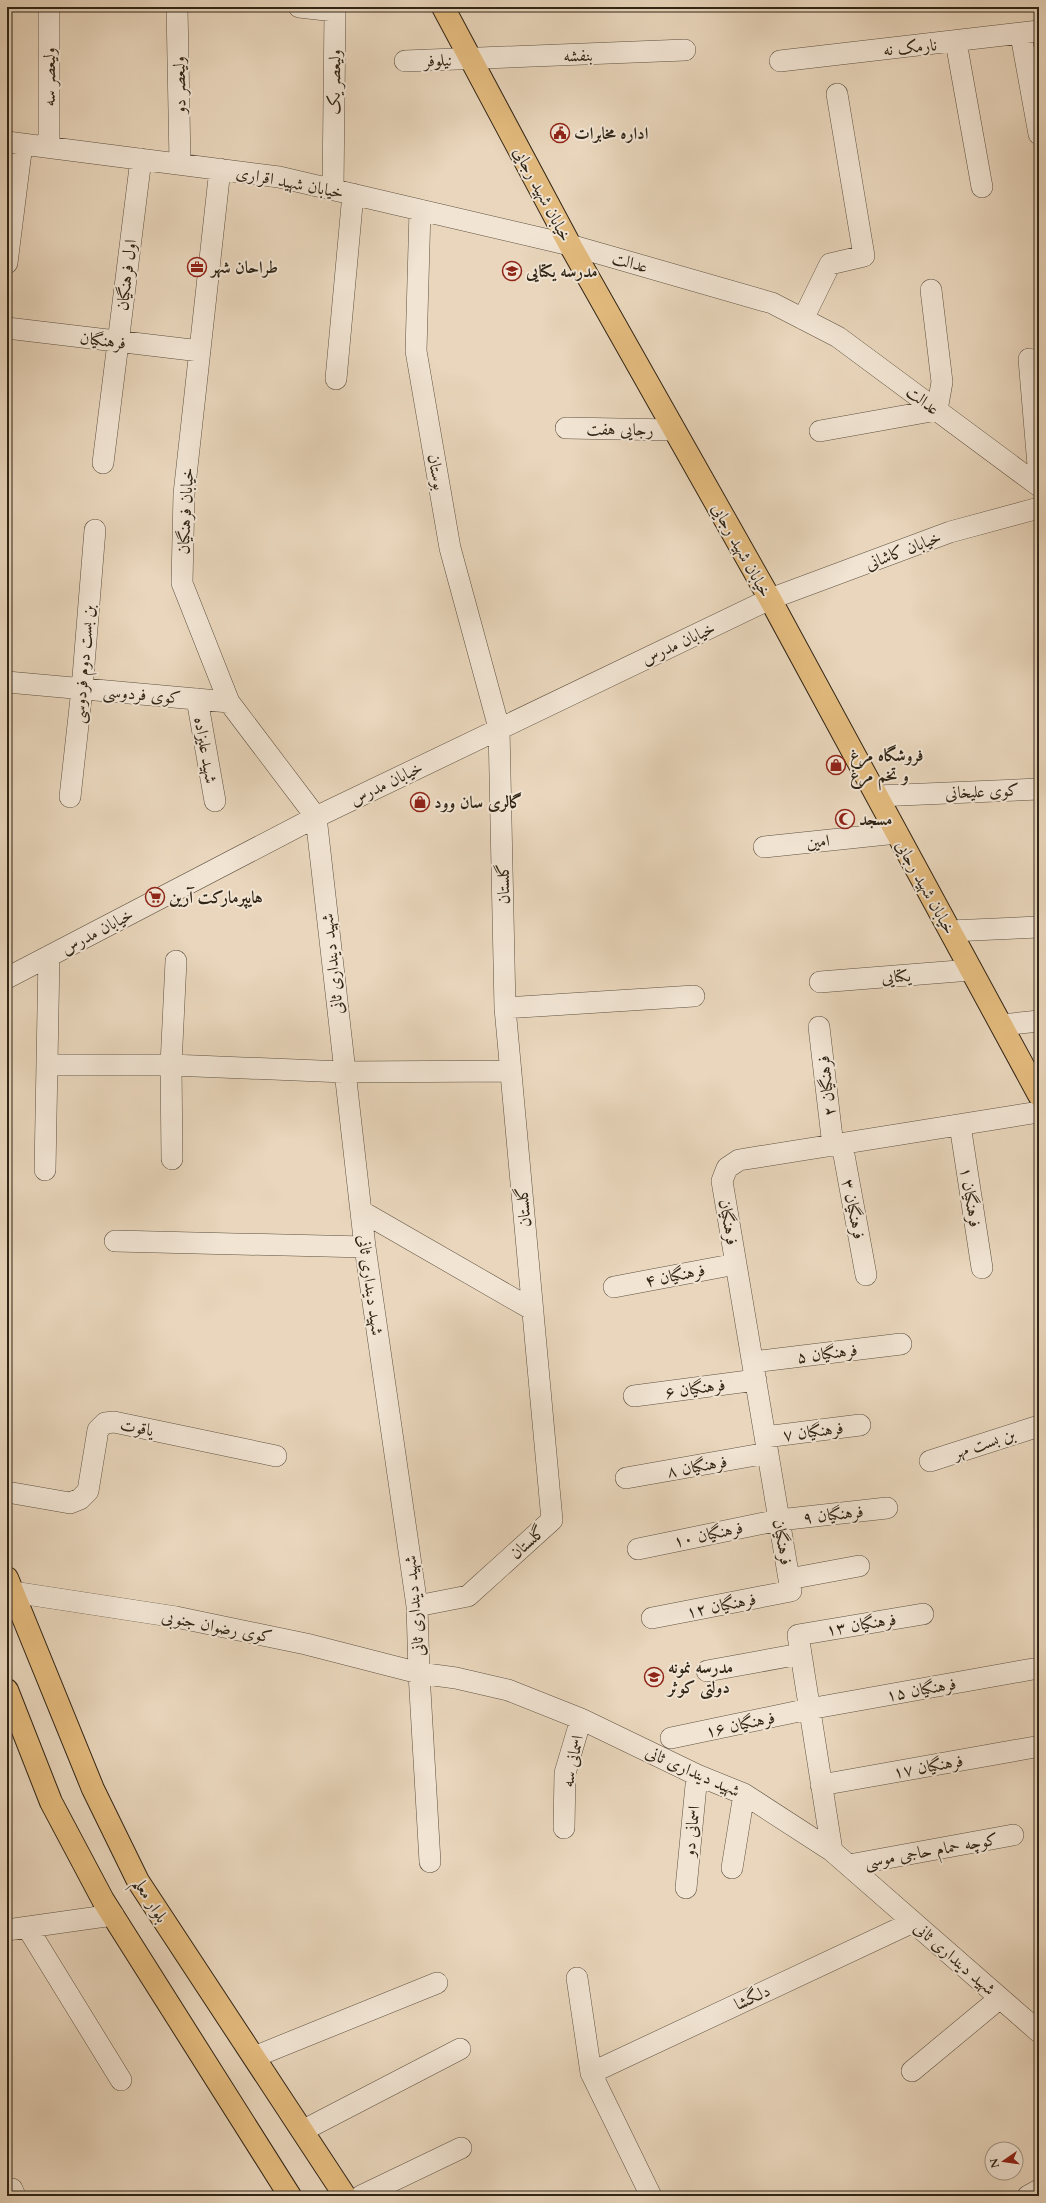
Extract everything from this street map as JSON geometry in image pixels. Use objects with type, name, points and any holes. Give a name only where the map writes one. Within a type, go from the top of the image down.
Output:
[{"type":"main road","name":"خیابان شهید رجایی","points":[[443,7],[570,245],[770,600],[1039,1095]]},
{"type":"main road","name":"بلوار معلم","points":[[9,1588],[93,1789],[138,1881],[345,2196]]},
{"type":"main road","points":[[7,1690],[51,1802],[113,1915],[290,2196]]},
{"type":"street","name":"ولیعصر سه","points":[[49,7],[49,147]]},
{"type":"street","name":"ولیعصر دو","points":[[177,7],[180,163]]},
{"type":"street","name":"ولیعصر یک","points":[[299,7],[335,11],[333,189]]},
{"type":"street","name":"نارمک نه","points":[[780,61],[1030,33]]},
{"type":"street","points":[[1030,33],[1039,134]]},
{"type":"street","points":[[956,42],[982,187]]},
{"type":"street","name":"بنفشه","points":[[471,59],[685,50]]},
{"type":"street","name":"نیلوفر","points":[[405,61],[471,59]]},
{"type":"street","points":[[803,319],[830,264],[864,256],[837,94]]},
{"type":"street","name":"خیابان شهید اقراری","points":[[14,143],[279,176],[570,245]]},
{"type":"street","points":[[7,263],[14,143]]},
{"type":"street","name":"اول فرهنگیان","points":[[103,463],[117,341],[141,159]]},
{"type":"street","name":"خیابان فرهنگیان","points":[[220,169],[184,494],[182,583],[229,702],[316,817]]},
{"type":"street","points":[[336,379],[353,194]]},
{"type":"street","name":"بوستان","points":[[420,210],[416,351],[450,548],[499,728]]},
{"type":"street","name":"عدالت","points":[[570,245],[772,303],[838,337],[1039,486]]},
{"type":"street","points":[[820,431],[937,410],[942,382],[931,290]]},
{"type":"street","name":"فرهنگیان","points":[[7,328],[200,351]]},
{"type":"street","points":[[1029,360],[1039,477]]},
{"type":"street","name":"رجایی هفت","points":[[566,428],[674,430]]},
{"type":"street","name":"خیابان کاشانی","points":[[770,600],[950,532],[1039,508]]},
{"type":"street","name":"بن بست دوم فردوسی","points":[[70,797],[82,689],[95,530]]},
{"type":"street","name":"خیابان مدرس","points":[[7,978],[316,817],[499,728],[770,600]]},
{"type":"street","name":"کوی فردوسی","points":[[7,682],[229,702]]},
{"type":"street","name":"شهید علیزاده","points":[[197,699],[215,801]]},
{"type":"street","name":"گلستان","points":[[417,1606],[468,1596],[552,1520],[505,1008],[499,728]]},
{"type":"street","name":"کوی علیخانی","points":[[877,796],[1039,789]]},
{"type":"street","name":"شهید دینداری ثانی","points":[[316,817],[365,1247],[417,1606],[419,1673],[456,1678],[508,1690],[581,1719],[697,1775],[744,1794],[832,1850],[1039,2032]]},
{"type":"street","name":"امین","points":[[764,847],[896,833]]},
{"type":"street","points":[[950,931],[1039,927]]},
{"type":"street","points":[[44,1170],[49,956]]},
{"type":"street","points":[[172,1159],[171,1065],[176,961]]},
{"type":"street","name":"یکتایی","points":[[820,982],[971,970]]},
{"type":"street","points":[[505,1008],[694,996]]},
{"type":"street","points":[[1001,1025],[1039,1021]]},
{"type":"street","name":"فرهنگیان ۲","points":[[819,1027],[837,1145]]},
{"type":"street","points":[[47,1065],[171,1065],[344,1072],[511,1072]]},
{"type":"street","name":"فرهنگیان","points":[[790,1585],[722,1181],[727,1168],[739,1160],[1039,1112]]},
{"type":"street","name":"فرهنگیان ۱","points":[[960,1125],[982,1268]]},
{"type":"street","name":"فرهنگیان ۳","points":[[837,1145],[866,1275]]},
{"type":"street","points":[[361,1211],[533,1310]]},
{"type":"street","points":[[115,1241],[365,1247]]},
{"type":"street","name":"فرهنگیان ۴","points":[[614,1287],[736,1264]]},
{"type":"street","name":"فرهنگیان ۵","points":[[754,1371],[901,1344]]},
{"type":"street","name":"فرهنگیان ۶","points":[[634,1396],[754,1371]]},
{"type":"street","name":"یاقوت","points":[[7,1492],[70,1503],[80,1499],[88,1491],[98,1430],[105,1423],[114,1422],[276,1456]]},
{"type":"street","name":"فرهنگیان ۷","points":[[766,1445],[860,1425]]},
{"type":"street","name":"بن بست مهر","points":[[930,1460],[1039,1426]]},
{"type":"street","name":"فرهنگیان ۸","points":[[626,1478],[766,1445]]},
{"type":"street","name":"فرهنگیان ۹","points":[[779,1520],[887,1508]]},
{"type":"street","name":"فرهنگیان ۱۰","points":[[638,1549],[779,1520]]},
{"type":"street","name":"فرهنگیان ۱۲","points":[[652,1618],[790,1585],[859,1566]]},
{"type":"street","name":"کوی رضوان جنوبی","points":[[9,1588],[176,1617],[306,1644],[419,1673]]},
{"type":"street","name":"فرهنگیان ۱۳","points":[[707,1671],[799,1645],[924,1614]]},
{"type":"street","points":[[799,1645],[832,1850]]},
{"type":"street","name":"فرهنگیان ۱۵","points":[[809,1710],[1033,1669]]},
{"type":"street","points":[[419,1673],[430,1862]]},
{"type":"street","name":"فرهنگیان ۱۶","points":[[671,1738],[809,1710]]},
{"type":"street","name":"اسمانی سه","points":[[564,1828],[566,1773],[581,1719]]},
{"type":"street","name":"فرهنگیان ۱۷","points":[[821,1785],[1035,1747]]},
{"type":"street","name":"اسمانی دو","points":[[686,1888],[697,1775]]},
{"type":"street","points":[[732,1868],[744,1794]]},
{"type":"street","name":"کوچه حمام حاجی موسی","points":[[849,1866],[1013,1835]]},
{"type":"street","points":[[113,1915],[17,1929],[121,2080]]},
{"type":"street","name":"دلگشا","points":[[591,2073],[913,1922]]},
{"type":"street","points":[[577,1978],[591,2073],[651,2196]]},
{"type":"street","points":[[254,2057],[437,1983]]},
{"type":"street","points":[[912,2071],[1000,1998]]},
{"type":"street","points":[[302,2131],[460,2049]]},
{"type":"street","points":[[361,2196],[461,2148]]},
{"type":"street","points":[[7,2190],[12,2189],[15,2196]]},
{"type":"street","points":[[1028,2196],[1039,2190]]},
{"type":"place","name":"اداره مخابرات","points":[[560,133]]},
{"type":"place","name":"طراحان شهر","points":[[197,267]]},
{"type":"place","name":"مدرسه یکتایی","points":[[512,271]]},
{"type":"place","name":"فروشگاه مرغ و تخم مرغ","points":[[836,765]]},
{"type":"place","name":"گالری سان وود","points":[[420,802]]},
{"type":"place","name":"مسجد","points":[[845,819]]},
{"type":"place","name":"هایپرمارکت آرین","points":[[155,897]]},
{"type":"place","name":"مدرسه نمونه دولتی کوثر","points":[[654,1677]]}]
